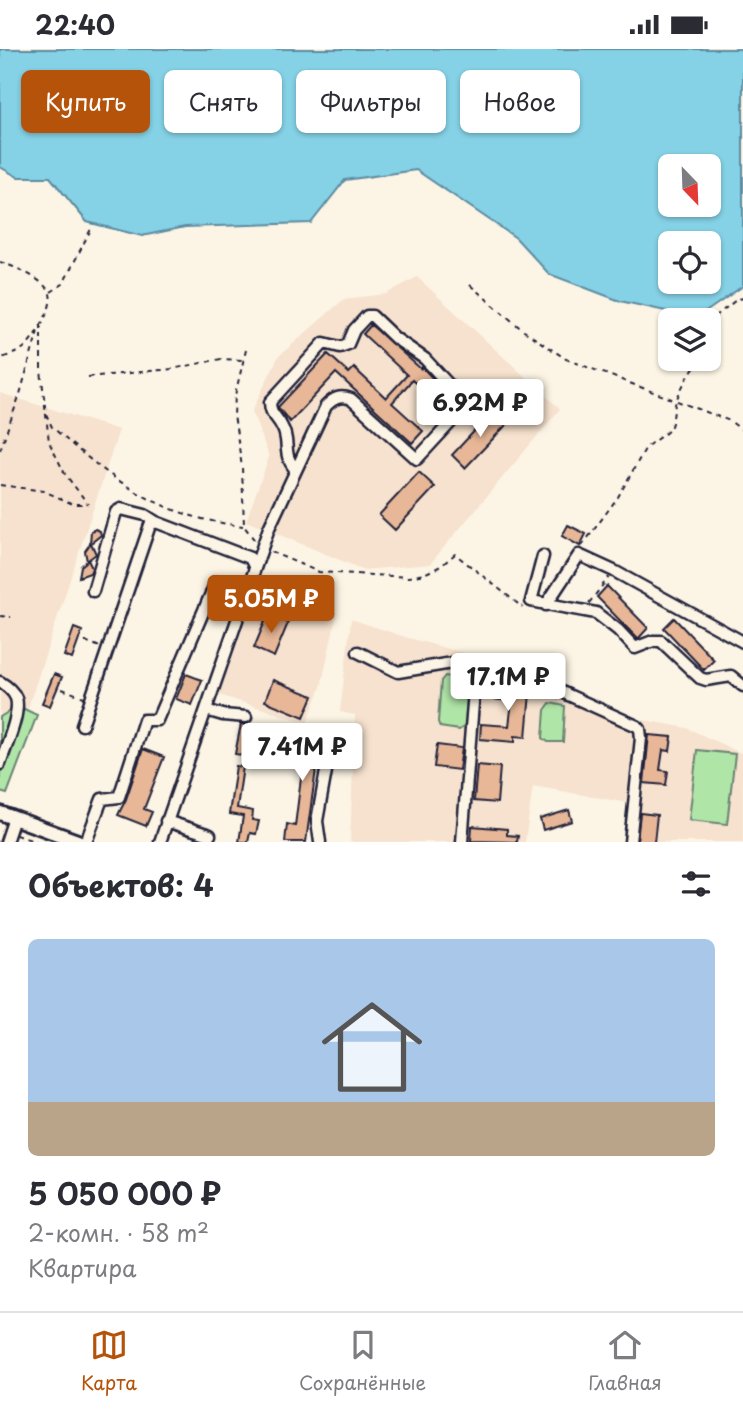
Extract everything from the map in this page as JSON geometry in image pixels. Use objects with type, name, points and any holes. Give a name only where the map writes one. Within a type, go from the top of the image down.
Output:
[{"type":"main road","points":[[0,813],[80,842]]},
{"type":"street","points":[[160,842],[269,528],[326,406],[334,398],[343,396],[351,399],[418,459],[465,407],[463,400],[425,359],[395,338],[372,316],[367,316],[354,330],[348,344],[340,347],[324,343],[270,401],[271,413],[283,428],[288,462],[296,470]]},
{"type":"street","points":[[93,591],[117,512],[121,509],[145,515],[156,522],[250,558],[255,568]]},
{"type":"street","points":[[82,725],[150,525],[156,522]]},
{"type":"street","points":[[546,605],[579,555],[614,571],[743,642]]},
{"type":"street","points":[[543,556],[531,601],[585,609],[605,619],[635,648],[661,641],[697,677],[706,680],[731,676],[743,686]]},
{"type":"street","points":[[86,842],[102,799],[119,797],[144,720],[157,720],[216,582]]},
{"type":"street","points":[[358,652],[398,672],[452,663],[476,665],[544,684],[637,726],[642,738],[630,842]]},
{"type":"street","points":[[462,842],[476,665]]},
{"type":"street","points":[[0,764],[17,712],[16,699],[10,689],[1,682]]},
{"type":"street","points":[[206,711],[246,716]]},
{"type":"street","points":[[320,842],[317,821],[330,750]]},
{"type":"street","points":[[7,837],[14,818]]},
{"type":"street","points":[[166,821],[210,835]]},
{"type":"path","points":[[50,293],[63,284],[92,229]]},
{"type":"path","points":[[0,262],[24,271],[45,286],[50,293],[47,313],[24,347],[12,355],[0,358]]},
{"type":"path","points":[[470,285],[524,331],[566,359],[730,421],[743,431]]},
{"type":"path","points":[[721,312],[743,298]]},
{"type":"path","points":[[0,485],[44,491],[73,504],[88,505],[65,474],[48,442],[41,370],[41,324]]},
{"type":"path","points":[[0,450],[41,324]]},
{"type":"path","points":[[246,350],[235,395],[234,415],[242,467],[244,526],[262,550],[281,555],[319,572],[409,577],[441,566],[456,554],[522,607],[531,601]]},
{"type":"path","points":[[88,377],[172,369],[221,359],[243,360]]},
{"type":"path","points":[[579,555],[580,548],[618,498],[650,442],[671,427],[676,402],[691,371]]},
{"type":"path","points":[[46,414],[52,427],[127,488],[178,513],[212,523],[244,526]]},
{"type":"path","points":[[585,609],[614,571]]},
{"type":"path","points":[[0,616],[11,617]]},
{"type":"path","points":[[85,641],[108,650]]},
{"type":"path","points":[[62,688],[91,699]]},
{"type":"path","points":[[7,837],[37,842]]},
{"type":"shaded area","points":[[417,277],[560,409],[430,564],[364,570],[246,521],[269,457],[252,411],[278,357],[344,299],[386,294]]},
{"type":"shaded area","points":[[0,393],[119,430],[6,775],[0,773]]},
{"type":"shaded area","points":[[258,584],[337,613],[321,687],[307,723],[219,695]]},
{"type":"shaded area","points":[[351,619],[511,666],[638,719],[687,728],[743,754],[743,842],[635,842],[639,805],[533,786],[525,842],[350,842],[355,715],[340,712]]},
{"type":"green space","points":[[445,676],[468,680],[465,726],[459,730],[440,727],[438,722],[441,681]]},
{"type":"green space","points":[[550,703],[565,706],[563,742],[548,742],[543,738],[545,710]]},
{"type":"green space","points":[[18,706],[37,715],[7,794],[0,792],[0,717]]},
{"type":"green space","points":[[697,750],[735,754],[727,824],[689,820]]},
{"type":"water","points":[[0,49],[743,49],[743,286],[711,308],[658,309],[620,301],[549,274],[516,238],[416,170],[345,180],[311,223],[185,227],[142,236],[87,222],[50,177],[18,177],[0,167]]},
{"type":"building","points":[[371,325],[421,369],[422,367],[454,401],[445,410],[412,380],[392,403],[423,431],[412,443],[336,373],[290,422],[278,407],[328,354],[349,373],[354,368],[386,398],[407,375],[363,334]]},
{"type":"building","points":[[494,410],[508,423],[465,468],[452,455]]},
{"type":"building","points":[[419,472],[435,487],[395,530],[379,515]]},
{"type":"building","points":[[568,525],[586,534],[580,546],[562,536]]},
{"type":"building","points":[[91,531],[100,531],[101,535],[91,543],[96,554],[88,560],[92,568],[90,573],[79,577],[81,566],[87,561],[85,551],[90,544]]},
{"type":"building","points":[[607,586],[648,628],[638,639],[597,597]]},
{"type":"building","points":[[268,614],[288,623],[274,657],[254,648]]},
{"type":"building","points":[[674,618],[714,660],[704,670],[664,628]]},
{"type":"building","points":[[74,628],[82,631],[72,659],[64,656]]},
{"type":"building","points":[[54,674],[62,677],[50,706],[42,703]]},
{"type":"building","points":[[186,674],[202,680],[192,705],[176,699]]},
{"type":"building","points":[[273,680],[313,696],[304,717],[265,701]]},
{"type":"building","points":[[484,684],[519,686],[519,692],[530,693],[526,737],[515,736],[515,742],[480,739],[481,724],[509,726],[512,701],[483,698]]},
{"type":"building","points":[[241,724],[261,728],[255,757],[235,754]]},
{"type":"building","points":[[279,735],[320,740],[306,842],[285,842],[287,824],[295,826],[304,754],[277,750]]},
{"type":"building","points":[[649,735],[672,737],[670,751],[663,750],[660,770],[668,771],[666,785],[644,783]]},
{"type":"building","points":[[437,745],[462,748],[459,770],[434,767]]},
{"type":"building","points":[[143,749],[164,757],[144,809],[152,812],[146,826],[118,815]]},
{"type":"building","points":[[477,765],[500,767],[497,803],[474,801]]},
{"type":"building","points":[[236,766],[243,767],[237,808],[253,811],[252,820],[259,821],[256,834],[250,833],[248,842],[239,842],[243,816],[229,814]]},
{"type":"building","points":[[569,810],[572,821],[543,830],[540,819]]},
{"type":"building","points":[[640,813],[657,815],[654,842],[637,842]]},
{"type":"building","points":[[472,826],[507,829],[507,835],[518,836],[517,842],[471,841]]}]
